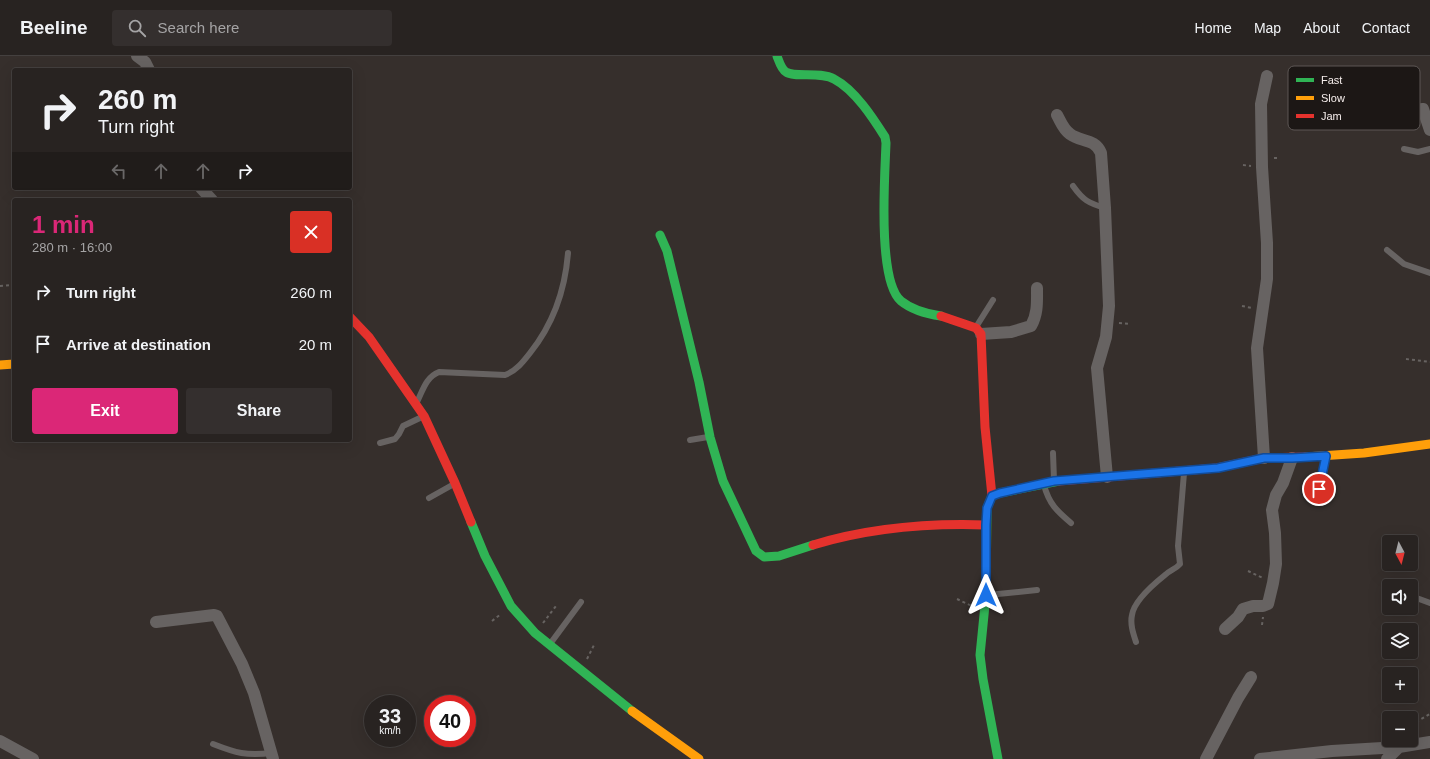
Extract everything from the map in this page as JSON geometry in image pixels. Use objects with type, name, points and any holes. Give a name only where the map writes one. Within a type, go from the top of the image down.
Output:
[{"type":"street","points":[[137,56],[145,62],[148,68]]},
{"type":"street","points":[[776,56],[786,72],[792,74],[816,74],[833,79],[843,84],[851,92],[885,137],[884,219],[887,261],[889,276],[894,292],[901,301],[924,313],[946,317],[978,331],[1012,332],[1030,326],[1034,320],[1037,288]]},
{"type":"street","points":[[1264,458],[1257,348],[1267,279],[1267,243],[1262,167],[1261,104],[1267,76]]},
{"type":"street","points":[[1420,109],[1423,109],[1430,130]]},
{"type":"street","points":[[1057,115],[1063,126],[1070,134],[1098,146],[1101,153],[1105,208],[1108,314],[1106,338],[1096,368],[1107,477]]},
{"type":"street","points":[[203,190],[210,198]]},
{"type":"street","points":[[660,235],[667,251],[699,382],[710,437],[723,481],[756,551],[764,557],[779,556],[831,540],[888,529],[950,524],[986,525]]},
{"type":"street","points":[[352,319],[369,337],[424,416],[455,484],[485,556],[511,606],[535,633],[549,645],[632,711],[699,759]]},
{"type":"street","points":[[978,331],[982,341],[985,427],[992,496],[987,508],[986,595],[980,655],[998,759]]},
{"type":"street","points":[[0,365],[12,364]]},
{"type":"street","points":[[992,496],[1054,481],[1218,468],[1264,458],[1292,458],[1364,453],[1430,444]]},
{"type":"street","points":[[1225,630],[1238,617],[1243,609],[1268,604],[1276,564],[1275,532],[1272,510],[1276,496],[1283,483],[1292,458]]},
{"type":"street","points":[[156,622],[214,615],[217,616],[242,664],[254,693],[272,756]]},
{"type":"street","points":[[1206,759],[1238,698],[1251,677]]},
{"type":"street","points":[[0,741],[33,759]]},
{"type":"street","points":[[1260,759],[1332,752],[1399,748],[1430,742]]},
{"type":"street","points":[[1387,759],[1399,748]]},
{"type":"lane","points":[[1404,149],[1418,152],[1430,149]]},
{"type":"lane","points":[[1073,186],[1082,198],[1090,204],[1105,208]]},
{"type":"lane","points":[[1387,250],[1404,264],[1430,273]]},
{"type":"lane","points":[[416,404],[427,380],[433,374],[439,372],[505,376],[512,373],[539,342],[553,318],[566,276],[568,253]]},
{"type":"lane","points":[[978,331],[993,300]]},
{"type":"lane","points":[[380,443],[395,439],[400,434],[403,426],[424,416]]},
{"type":"lane","points":[[690,440],[710,437]]},
{"type":"lane","points":[[1053,452],[1054,481]]},
{"type":"lane","points":[[1315,502],[1323,475],[1326,456]]},
{"type":"lane","points":[[1136,642],[1131,626],[1132,613],[1140,600],[1154,584],[1180,564],[1178,546],[1184,471]]},
{"type":"lane","points":[[429,498],[455,484]]},
{"type":"lane","points":[[1044,484],[1047,497],[1055,508],[1071,523]]},
{"type":"lane","points":[[986,595],[1037,590]]},
{"type":"lane","points":[[1418,599],[1430,603]]},
{"type":"lane","points":[[549,645],[581,602]]},
{"type":"lane","points":[[213,744],[234,752],[272,756]]},
{"type":"path","points":[[0,286],[12,285]]},
{"type":"path","points":[[1406,359],[1430,362]]},
{"type":"path","points":[[1248,572],[1273,583]]},
{"type":"path","points":[[535,633],[556,606]]},
{"type":"path","points":[[1418,721],[1430,714]]},
{"type":"traffic: fast","points":[[777,56],[781,67],[784,71],[790,74],[822,75],[834,79],[842,84],[856,97],[875,121],[885,137],[886,143],[884,201],[885,250],[888,272],[893,290],[901,301],[910,307],[925,313],[941,316]]},
{"type":"traffic: fast","points":[[660,235],[667,251],[699,382],[710,437],[723,481],[756,551],[764,557],[779,556],[813,545]]},
{"type":"traffic: fast","points":[[998,759],[980,655],[986,595],[987,508],[992,496],[1059,481]]},
{"type":"traffic: fast","points":[[471,522],[485,556],[511,606],[535,633],[632,711]]},
{"type":"traffic: slow","points":[[0,365],[12,364]]},
{"type":"traffic: slow","points":[[1305,457],[1364,453],[1430,444]]},
{"type":"traffic: slow","points":[[632,711],[699,759]]},
{"type":"traffic: jam","points":[[941,316],[976,328],[981,334],[985,427],[992,496]]},
{"type":"traffic: jam","points":[[352,319],[369,337],[424,416],[471,522]]},
{"type":"traffic: jam","points":[[1059,481],[1217,468],[1264,458],[1305,457]]},
{"type":"traffic: jam","points":[[813,545],[856,534],[899,528],[942,525],[986,525]]},
{"type":"route","points":[[986,595],[987,508],[992,496],[1000,493],[1054,481],[1218,468],[1264,458],[1326,456],[1319,489]]}]
